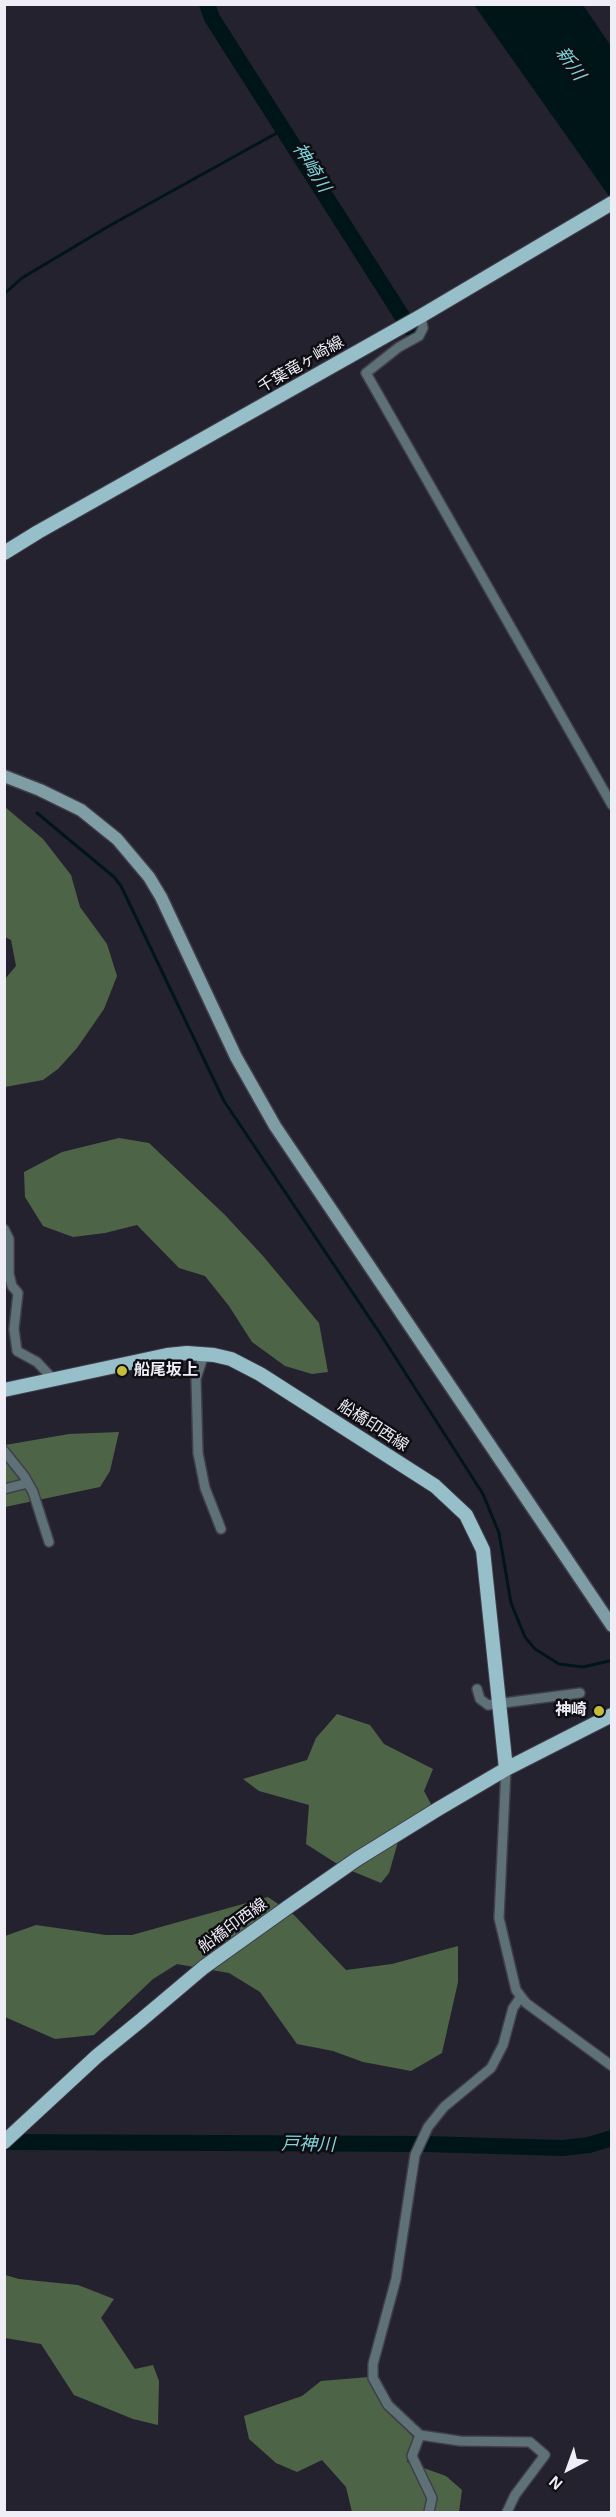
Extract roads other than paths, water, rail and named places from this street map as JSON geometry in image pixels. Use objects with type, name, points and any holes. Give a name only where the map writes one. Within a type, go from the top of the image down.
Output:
[{"type":"main road","name":"千葉竜ヶ崎線","points":[[4,553],[54,522],[412,320],[610,204]]},
{"type":"main road","name":"船橋印西線","points":[[4,1390],[167,1355],[204,1354],[231,1359],[260,1374],[435,1486],[466,1515],[483,1550],[497,1705],[506,1769]]},
{"type":"main road","name":"船橋印西線","points":[[4,2142],[97,2056],[204,1967],[288,1907],[357,1859],[506,1769],[612,1715]]},
{"type":"street","points":[[412,320],[423,328],[419,336],[399,347],[366,373],[612,805]]},
{"type":"street","points":[[4,776],[81,810],[111,834],[144,870],[161,897],[236,1057],[275,1126],[612,1626]]},
{"type":"street","points":[[4,1229],[9,1239],[9,1274],[12,1286],[18,1293],[14,1329],[17,1351],[37,1362],[53,1380]]},
{"type":"street","points":[[204,1354],[196,1379],[198,1454],[205,1488],[221,1529]]},
{"type":"street","points":[[4,1451],[28,1483],[45,1524],[49,1542]]},
{"type":"street","points":[[4,1489],[28,1483]]},
{"type":"street","points":[[477,1689],[483,1703],[497,1705],[580,1693]]},
{"type":"street","points":[[506,1769],[499,1918],[510,1972],[520,1998],[612,2067]]},
{"type":"street","points":[[507,2512],[515,2495],[545,2455],[530,2442],[460,2441],[420,2435],[388,2405],[373,2378],[373,2364],[396,2279],[415,2155],[423,2136],[444,2107],[490,2068],[503,2045],[513,2008],[520,1998]]},
{"type":"street","points":[[420,2435],[412,2456],[432,2498],[429,2512]]},
{"type":"water","name":"新川","points":[[474,5],[583,5],[611,46],[611,199]]},
{"type":"waterway","name":"神崎川","points":[[207,4],[212,18],[409,327],[415,331]]},
{"type":"waterway","points":[[4,294],[22,278],[109,226],[284,129]]},
{"type":"waterway","points":[[37,813],[114,877],[121,886],[224,1101],[381,1335],[483,1494],[499,1533],[511,1603],[525,1637],[535,1649],[559,1664],[583,1667],[609,1661]]},
{"type":"waterway","name":"戸神川","points":[[4,2142],[425,2144],[563,2148],[589,2145],[612,2138]]},
{"type":"place","name":"船尾坂上","points":[[122,1371]]},
{"type":"place","name":"神崎","points":[[599,1711]]}]
